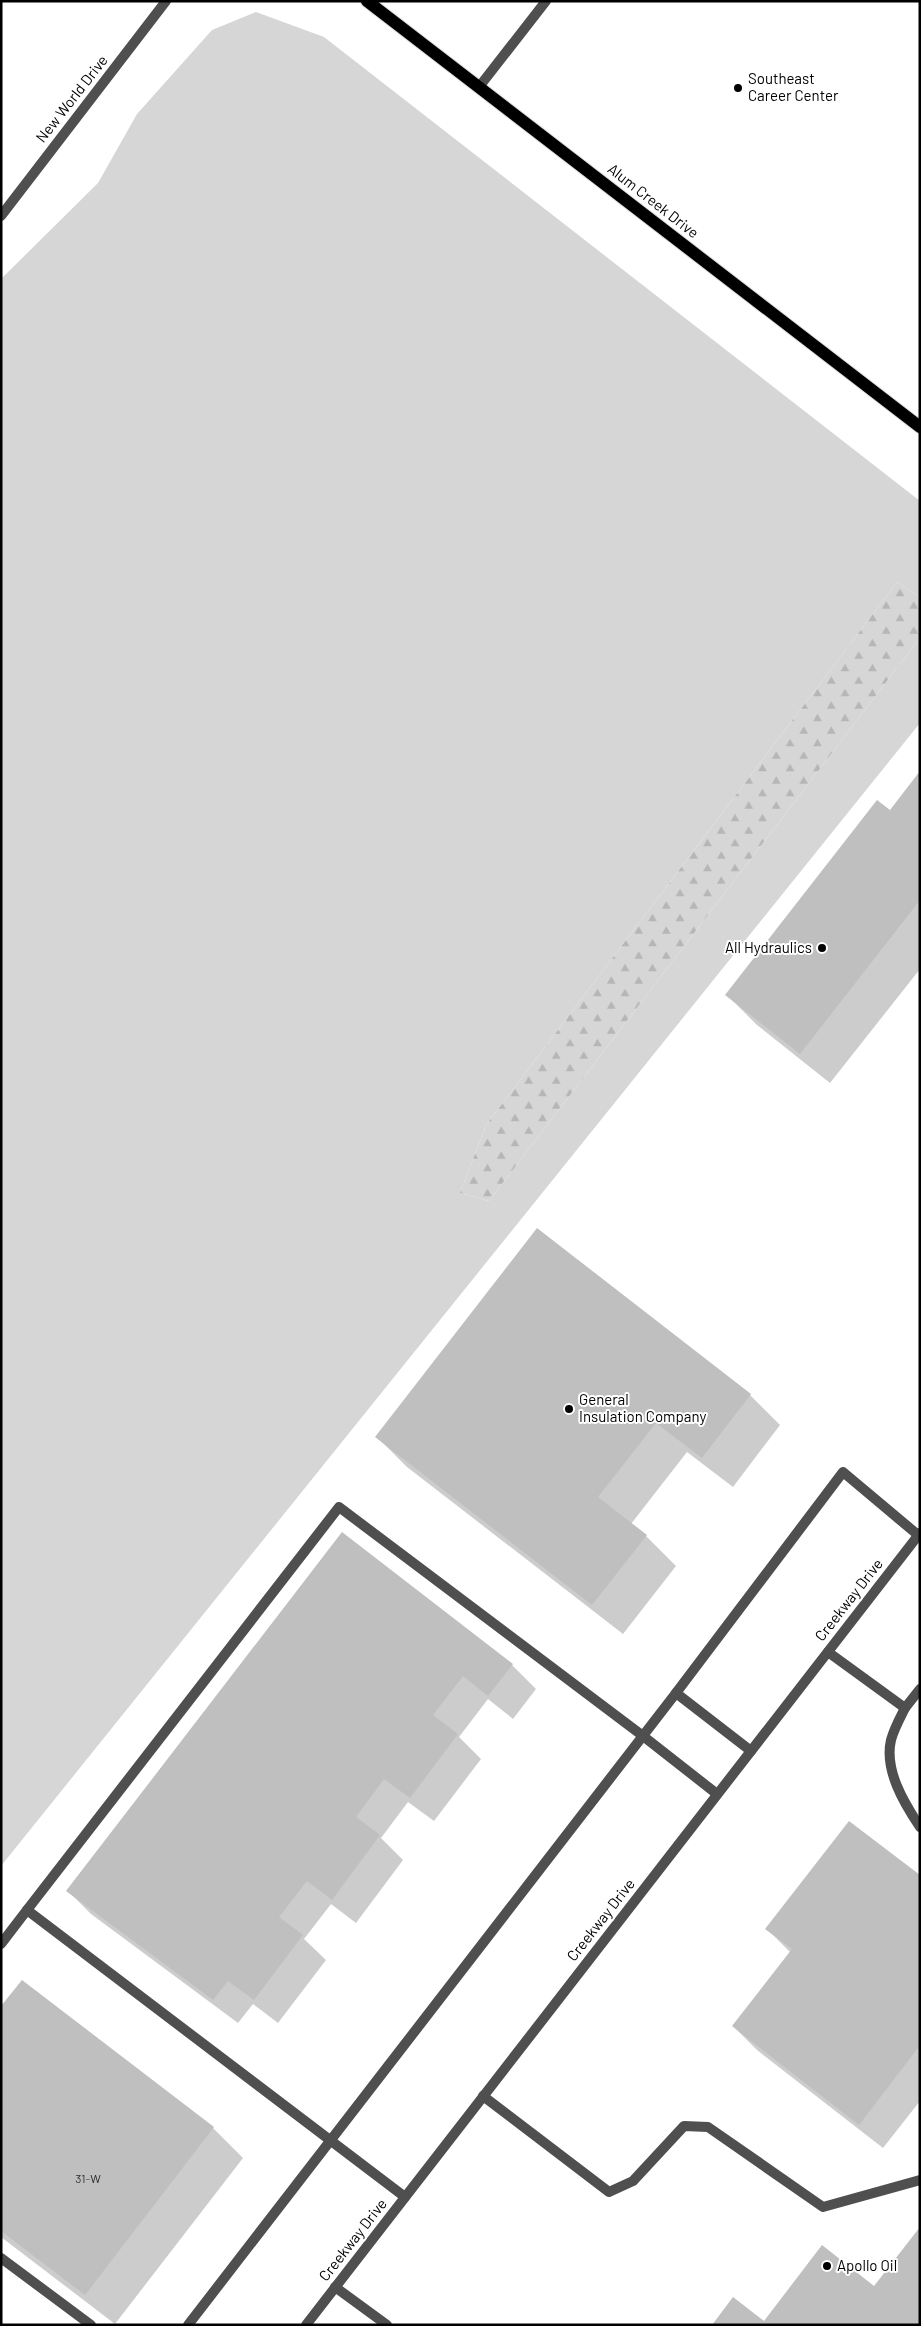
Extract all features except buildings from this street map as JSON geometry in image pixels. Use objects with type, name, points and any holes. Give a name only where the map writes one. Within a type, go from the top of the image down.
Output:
[{"type":"main road","name":"Alum Creek Drive","points":[[367,1],[920,427]]},
{"type":"street","name":"New World Drive","points":[[1,216],[166,1]]},
{"type":"street","points":[[479,87],[546,1]]},
{"type":"street","points":[[188,2325],[643,1736],[843,1472],[919,1534]]},
{"type":"street","points":[[1,1944],[338,1507],[643,1736],[717,1794]]},
{"type":"street","name":"Creekway Drive","points":[[306,2325],[919,1534]]},
{"type":"street","points":[[828,1652],[905,1708]]},
{"type":"street","points":[[920,1689],[905,1708],[891,1742],[891,1771],[909,1812],[920,1826]]},
{"type":"street","points":[[676,1693],[751,1751]]},
{"type":"street","points":[[27,1910],[405,2197]]},
{"type":"street","points":[[483,2096],[609,2192],[633,2181],[684,2126],[708,2127],[824,2207],[920,2180]]},
{"type":"street","points":[[1,2258],[92,2325]]},
{"type":"street","points":[[335,2287],[387,2325]]},
{"type":"green space","points":[[256,12],[324,37],[920,501],[920,597],[897,582],[486,1125],[460,1193],[489,1201],[920,638],[920,723],[1,1866],[1,279],[98,183],[137,114],[212,30]]},
{"type":"green space","points":[[897,582],[920,597],[920,638],[489,1201],[460,1193],[486,1125]]},
{"type":"place","name":"Southeast Career Center","points":[[738,88]]},
{"type":"place","name":"All Hydraulics","points":[[822,948]]},
{"type":"place","name":"General Insulation Company","points":[[569,1409]]},
{"type":"place","name":"Apollo Oil","points":[[827,2266]]}]
